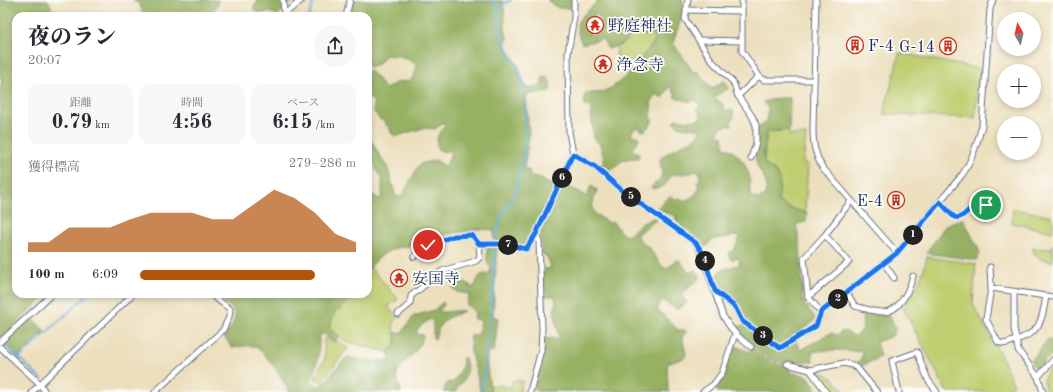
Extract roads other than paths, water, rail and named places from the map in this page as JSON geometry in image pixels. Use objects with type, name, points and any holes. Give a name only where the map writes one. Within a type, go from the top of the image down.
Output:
[{"type":"street","points":[[283,0],[284,12]]},
{"type":"street","points":[[287,12],[302,0]]},
{"type":"street","points":[[347,12],[350,0]]},
{"type":"street","points":[[479,244],[500,244],[526,249],[536,234],[573,154],[569,132],[568,53],[574,17],[574,0]]},
{"type":"street","points":[[688,0],[685,19],[712,61],[733,82],[738,96],[752,116],[756,125],[756,144],[751,158]]},
{"type":"street","points":[[742,0],[742,51],[759,76],[764,80],[814,80]]},
{"type":"street","points":[[816,0],[813,130],[816,156],[822,167],[897,253]]},
{"type":"street","points":[[715,291],[735,307],[742,321],[780,348],[816,326],[821,312],[897,253],[967,168],[977,143],[982,126],[990,9],[993,0]]},
{"type":"street","points":[[686,10],[742,11]]},
{"type":"street","points":[[699,40],[742,41]]},
{"type":"street","points":[[738,96],[759,76]]},
{"type":"street","points":[[573,154],[595,167],[625,193],[696,243],[702,252],[723,316],[735,334],[751,346]]},
{"type":"street","points":[[821,312],[808,297],[804,258],[825,235],[851,201]]},
{"type":"street","points":[[940,202],[954,217],[957,218],[960,218],[976,206],[996,206]]},
{"type":"street","points":[[530,392],[541,350],[542,329],[539,241],[536,234]]},
{"type":"street","points":[[398,314],[410,304],[410,296],[442,271],[476,261],[480,257],[479,244],[472,235],[454,236],[428,245],[414,257]]},
{"type":"street","points":[[808,297],[848,262],[825,235]]},
{"type":"street","points":[[884,263],[894,278]]},
{"type":"street","points":[[990,267],[990,288],[986,319],[998,342],[1002,344],[1031,334],[1043,318],[1046,296]]},
{"type":"street","points":[[847,293],[855,306],[885,312],[896,307],[907,293],[913,276]]},
{"type":"street","points":[[990,288],[1053,297]]},
{"type":"street","points":[[1014,292],[1014,328],[1018,350],[1038,377],[1043,392]]},
{"type":"street","points":[[1,341],[48,298]]},
{"type":"street","points":[[32,392],[129,298]]},
{"type":"street","points":[[155,392],[222,330],[227,323],[230,309],[215,298]]},
{"type":"street","points":[[703,392],[714,384],[722,373],[735,334]]},
{"type":"street","points":[[0,347],[40,384],[45,392]]},
{"type":"street","points":[[899,392],[892,361],[917,352],[928,380],[936,392]]},
{"type":"street","points":[[1038,377],[1053,360]]},
{"type":"street","points":[[787,364],[810,370],[844,363],[852,365],[858,369],[877,392]]},
{"type":"street","points":[[810,370],[826,392]]},
{"type":"waterway","points":[[310,12],[314,0]]},
{"type":"waterway","points":[[482,392],[490,324],[496,240],[501,216],[515,195],[526,144],[524,96],[521,80],[518,70],[505,46],[499,30],[499,14],[497,7],[492,0]]},
{"type":"waterway","points":[[497,7],[511,0]]},
{"type":"waterway","points":[[19,358],[84,298]]},
{"type":"waterway","points":[[0,343],[15,354],[42,380]]},
{"type":"tunnel","points":[[751,347],[771,359],[787,364]]},
{"type":"place","name":"野庭神社","points":[[595,25]]},
{"type":"place","name":"F-4","points":[[855,45]]},
{"type":"place","name":"G-14","points":[[948,46]]},
{"type":"place","name":"浄念寺","points":[[603,64]]},
{"type":"place","name":"E-4","points":[[896,200]]},
{"type":"place","name":"安国寺","points":[[399,278]]}]
